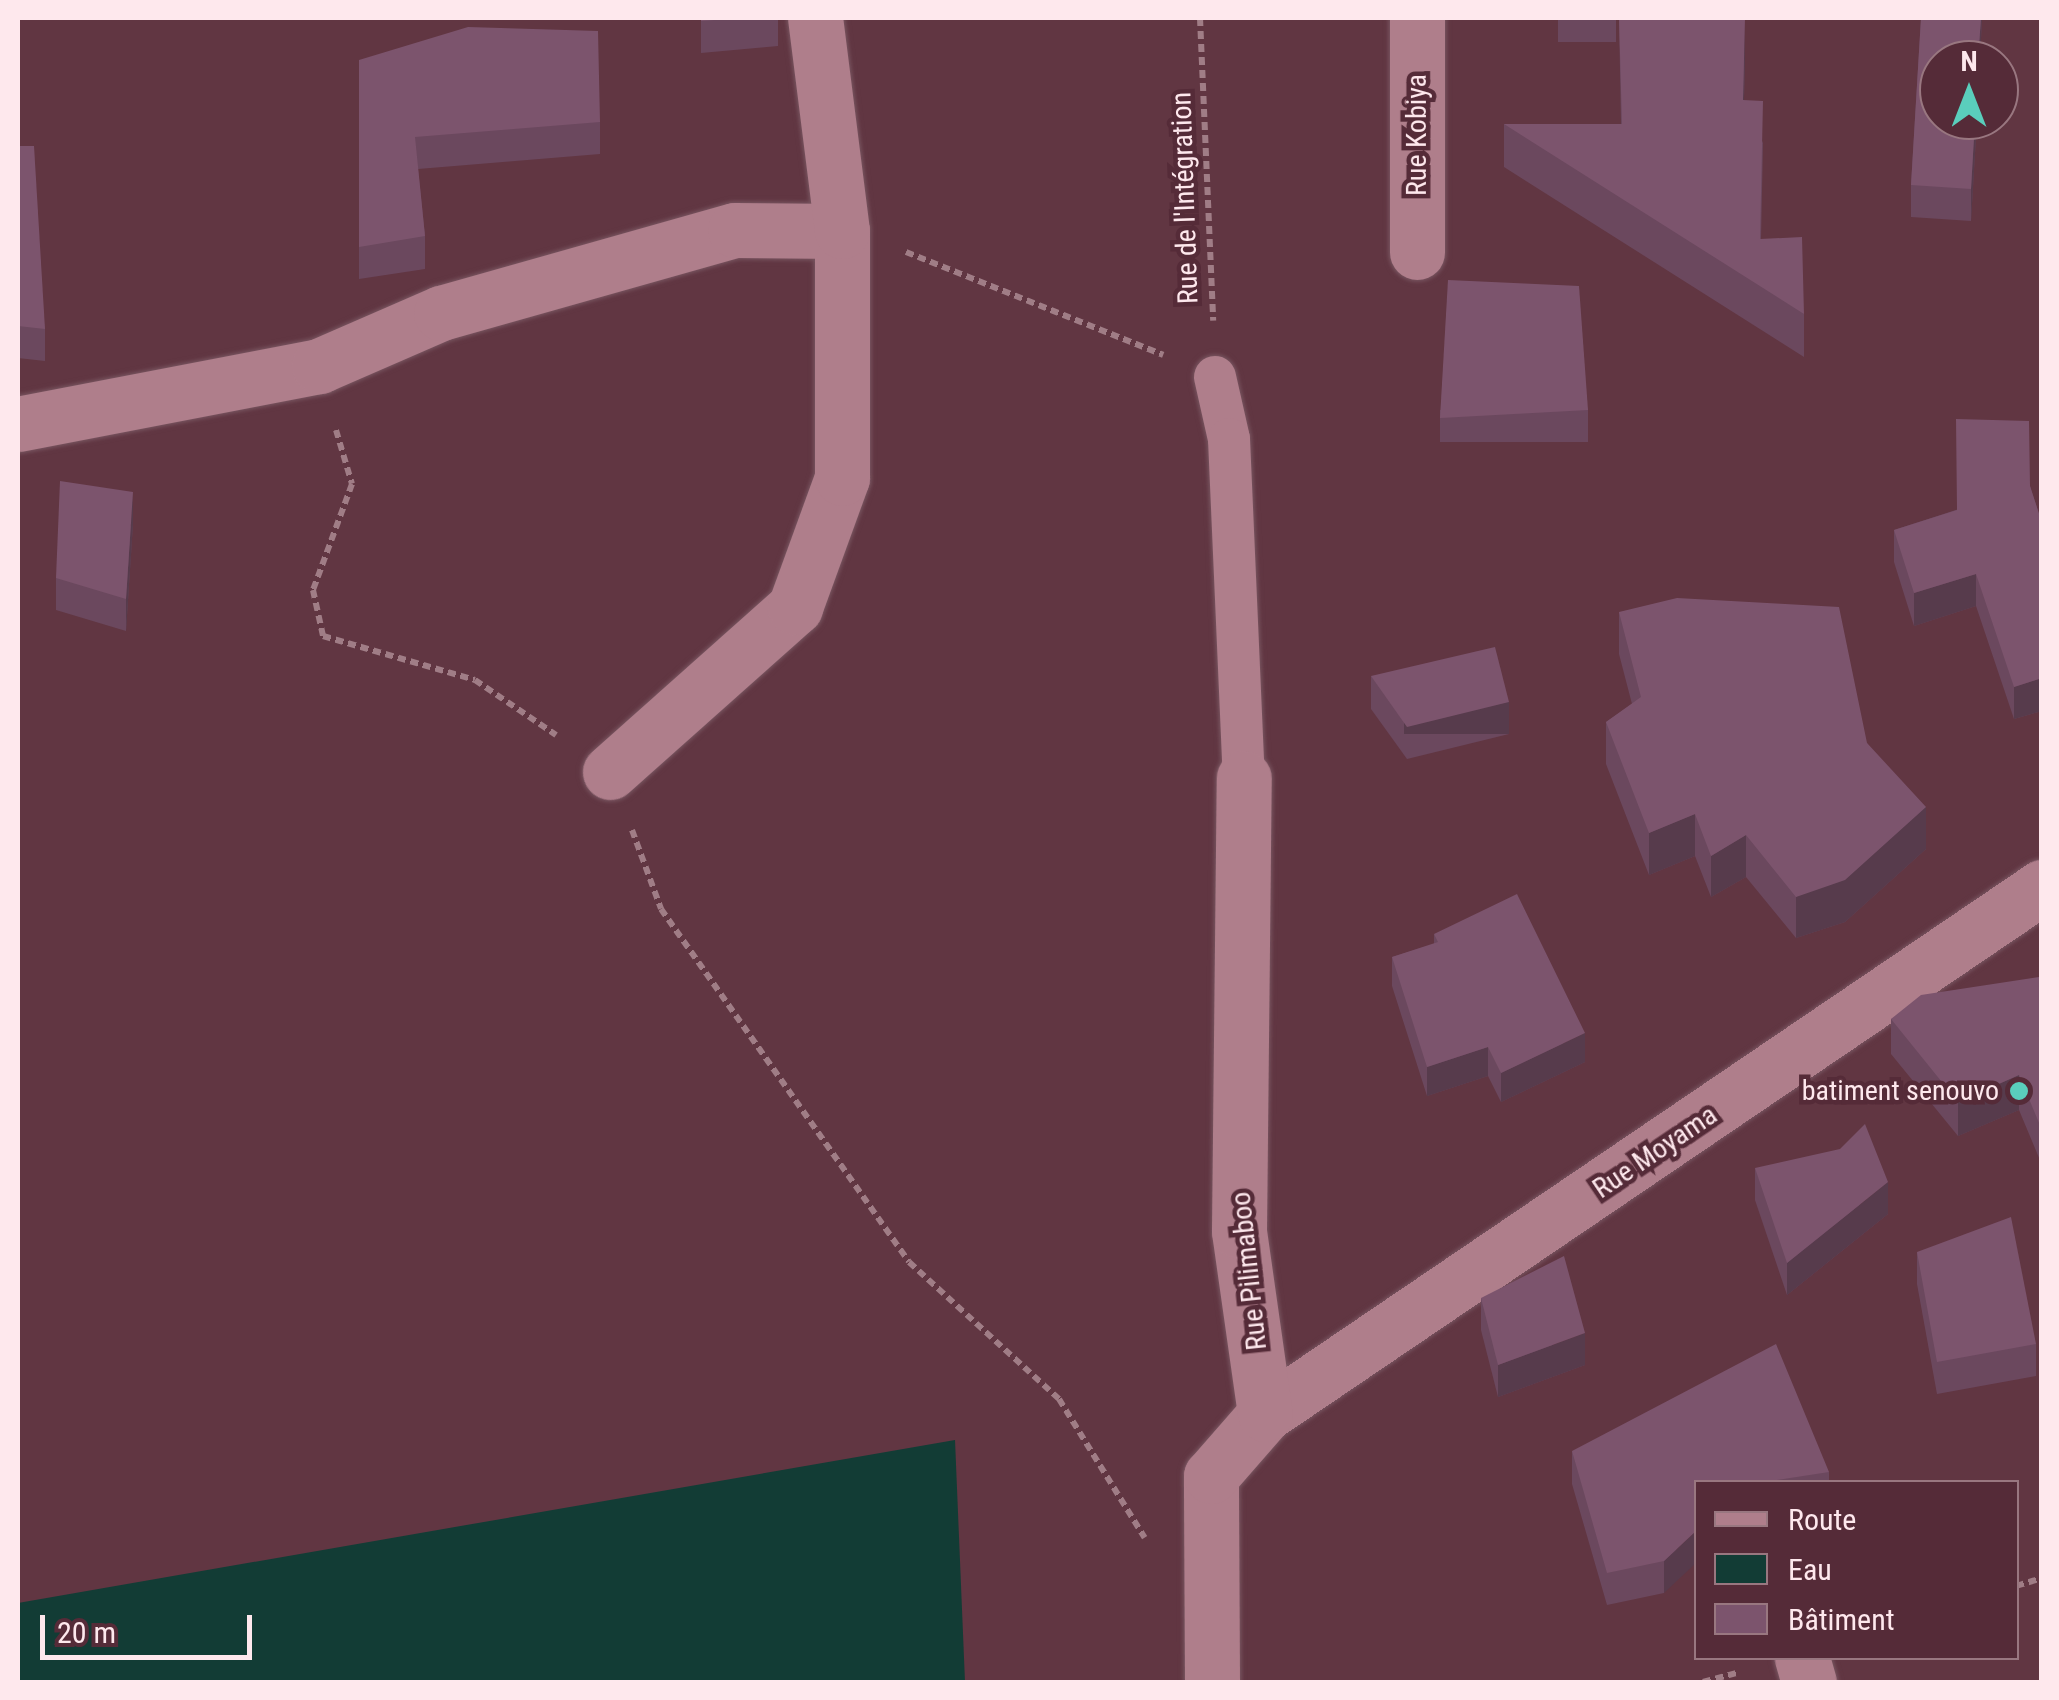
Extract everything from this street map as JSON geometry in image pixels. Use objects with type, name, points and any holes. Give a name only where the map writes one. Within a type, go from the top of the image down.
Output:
[{"type":"street","points":[[610,772],[796,607],[842,478],[842,231],[814,18]]},
{"type":"street","name":"Rue Kobiya","points":[[1416,18],[1418,252]]},
{"type":"street","points":[[18,424],[319,366],[440,313],[734,230],[842,231]]},
{"type":"street","name":"Rue Pilimaboo","points":[[1244,778],[1240,1230],[1265,1414]]},
{"type":"street","name":"Rue Moyama","points":[[1265,1414],[2035,897]]},
{"type":"street","points":[[1212,1682],[1211,1476],[1265,1414]]},
{"type":"lane","points":[[1215,378],[1229,440],[1244,778]]},
{"type":"path","name":"Rue de l'Intégration","points":[[1200,18],[1215,378]]},
{"type":"path","points":[[842,231],[977,276],[1215,378]]},
{"type":"path","points":[[319,366],[352,484],[313,590],[324,636],[474,680],[610,772],[661,909],[909,1262],[1059,1399],[1154,1552]]},
{"type":"water","points":[[955,1440],[965,1682],[18,1682],[18,1603]]},
{"type":"building","points":[[1619,18],[1745,18],[1743,100],[1763,101],[1760,239],[1802,237],[1804,314],[1504,124],[1622,124]]},
{"type":"building","points":[[1921,18],[1981,18],[1979,40],[1920,40]]},
{"type":"building","points":[[468,27],[598,31],[600,122],[415,137],[425,236],[359,247],[359,60]]},
{"type":"building","points":[[1919,51],[1919,140],[1974,140],[1971,189],[1911,185]]},
{"type":"building","points":[[18,146],[34,146],[45,329],[18,326]]},
{"type":"building","points":[[1448,280],[1579,286],[1588,410],[1440,418]]},
{"type":"building","points":[[1956,419],[2029,421],[2030,486],[2042,523],[2042,678],[2014,687],[1976,574],[1914,593],[1894,530],[1957,510]]},
{"type":"building","points":[[60,481],[133,492],[126,599],[56,578]]},
{"type":"building","points":[[1677,598],[1839,607],[1867,743],[1926,807],[1845,880],[1796,897],[1746,835],[1711,856],[1695,814],[1649,833],[1606,722],[1641,697],[1619,612]]},
{"type":"building","points":[[1495,647],[1509,702],[1407,727],[1371,676]]},
{"type":"building","points":[[1517,894],[1585,1033],[1501,1073],[1488,1047],[1427,1067],[1392,957],[1438,942],[1434,934]]},
{"type":"building","points":[[2039,977],[2042,1130],[2019,1075],[1958,1102],[1891,1019],[1921,995]]},
{"type":"building","points":[[1865,1124],[1888,1182],[1787,1263],[1755,1168],[1840,1149]]},
{"type":"building","points":[[2011,1217],[2036,1344],[1937,1362],[1917,1252]]},
{"type":"building","points":[[1564,1256],[1585,1333],[1498,1365],[1481,1298]]},
{"type":"building","points":[[1776,1344],[1829,1472],[1777,1480],[1694,1480],[1694,1533],[1664,1561],[1607,1573],[1572,1451]]},
{"type":"place","name":"batiment senouvo","points":[[2019,1091]]}]
